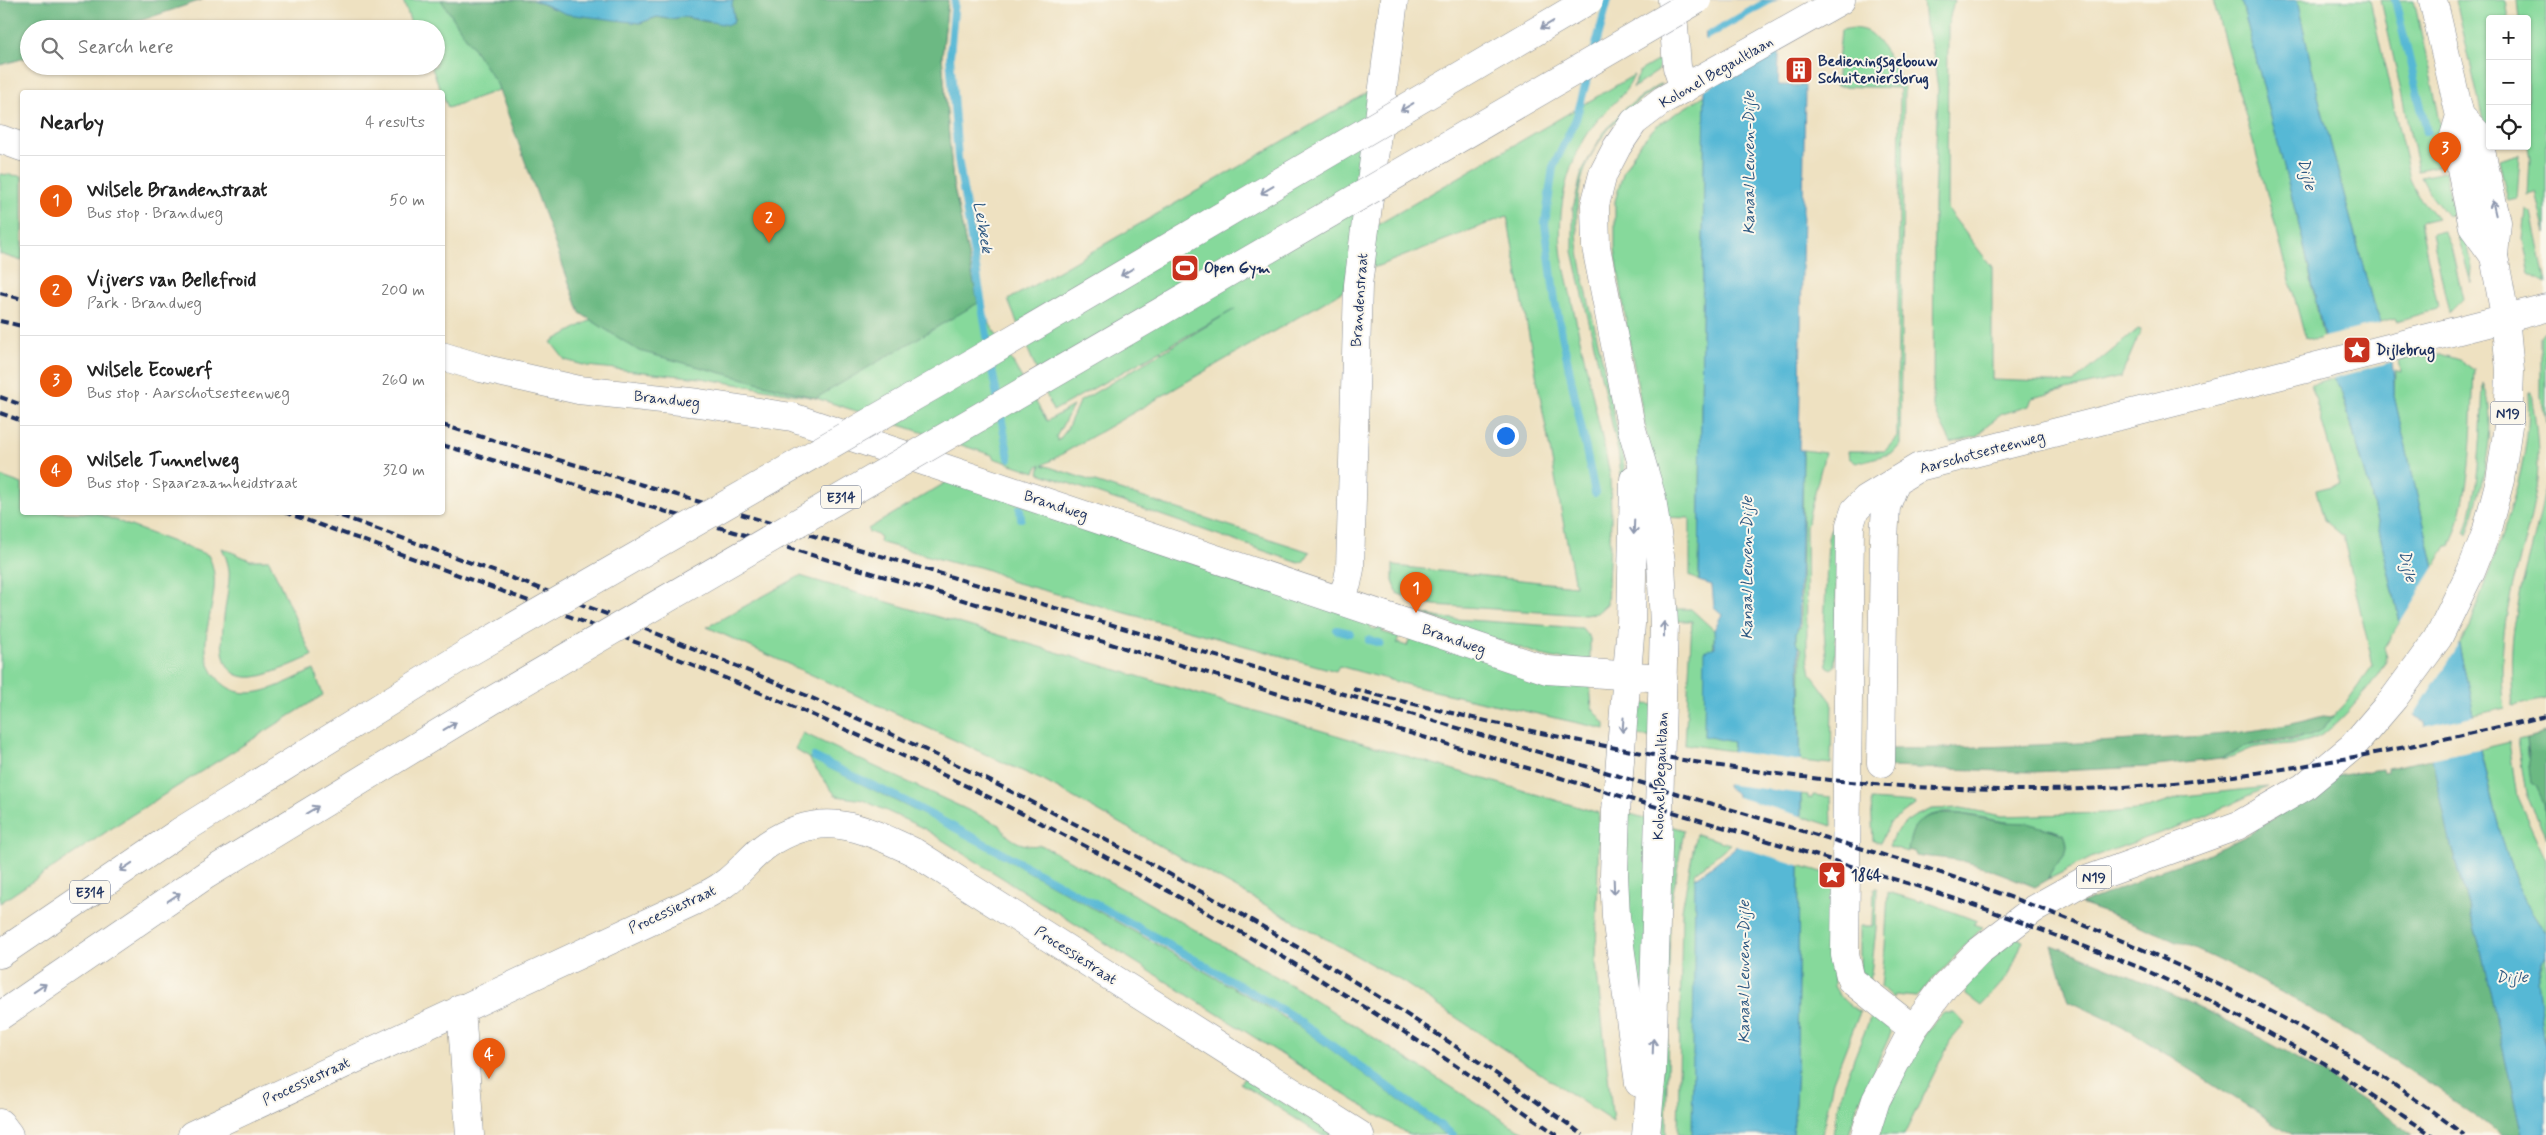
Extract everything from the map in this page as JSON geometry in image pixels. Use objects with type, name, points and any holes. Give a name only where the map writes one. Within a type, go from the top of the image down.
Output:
[{"type":"main road","name":"Brandenstraat","points":[[1340,600],[1347,584],[1350,568],[1358,285],[1394,0]]},
{"type":"main road","name":"E314","points":[[0,954],[182,831],[466,654],[950,376],[1589,0]]},
{"type":"main road","points":[[1672,0],[1677,67],[1690,85]]},
{"type":"main road","name":"E314","points":[[0,1016],[206,875],[491,701],[1696,0]]},
{"type":"main road","name":"N19","points":[[1865,1135],[1876,1100],[1913,1030],[1944,987],[1978,952],[2034,909],[2092,878],[2239,825],[2304,788],[2352,747],[2394,698],[2438,638],[2471,571],[2486,533],[2500,480],[2508,426],[2510,371],[2505,316],[2494,256],[2497,222],[2477,133],[2460,116],[2433,0]]},
{"type":"main road","name":"Kolonel Begaultlaan","points":[[1646,1132],[1652,1070],[1663,678],[1664,625],[1661,562],[1652,498],[1631,426],[1596,247],[1595,205],[1603,174],[1617,147],[1634,122],[1663,100],[1830,7]]},
{"type":"main road","points":[[0,139],[20,146]]},
{"type":"main road","name":"Aarschotsesteenweg","points":[[1913,1030],[1852,980],[1845,955],[1850,525],[1856,510],[1866,499],[1919,467],[2505,316],[2546,308]]},
{"type":"main road","name":"Brandweg","points":[[445,357],[481,368],[579,390],[699,403],[792,417],[1547,670],[1663,678]]},
{"type":"main road","name":"Kolonel Begaultlaan","points":[[1631,426],[1635,496],[1626,676],[1616,810],[1615,908],[1646,1132]]},
{"type":"main road","points":[[1881,763],[1884,538],[1886,507],[1896,481]]},
{"type":"main road","name":"Processiestraat","points":[[192,1135],[694,901],[724,885],[766,846],[791,832],[815,825],[855,826],[914,852],[1360,1135]]},
{"type":"main road","points":[[461,1008],[470,1135]]},
{"type":"main road","points":[[0,1123],[9,1135]]},
{"type":"green space","points":[[0,0],[202,0],[142,20],[20,20],[20,59],[0,65]]},
{"type":"green space","points":[[403,0],[948,0],[942,56],[953,183],[978,303],[1047,421],[1073,406],[1056,437],[1058,441],[1066,431],[1079,402],[1235,309],[1053,411],[1008,300],[1377,87],[1345,290],[1043,465],[1310,552],[1303,562],[1299,563],[1039,473],[1041,464],[1035,472],[993,458],[992,455],[816,398],[701,378],[587,366],[565,360],[551,342],[591,320],[504,88],[448,108],[445,101],[445,90],[441,90],[435,75],[445,75],[445,20],[410,20]]},
{"type":"green space","points":[[441,0],[533,0],[551,8],[640,23],[657,17],[669,19],[684,17],[708,22],[735,19],[731,6],[733,0],[948,0],[942,56],[953,183],[978,303],[816,398],[639,351],[580,313],[497,84]]},
{"type":"green space","points":[[1923,0],[1954,0],[1948,25],[1947,209],[1992,267],[1992,380],[2073,383],[2138,329],[2141,330],[2121,377],[2032,398],[2029,406],[2002,414],[1987,425],[1978,436],[1951,443],[1933,407],[1934,202],[1938,89],[1933,52],[1925,25]]},
{"type":"green space","points":[[2213,0],[2241,0],[2303,241],[2323,338],[2314,340],[2305,337]]},
{"type":"green space","points":[[2297,0],[2370,0],[2410,179],[2418,196],[2437,218],[2420,222],[2437,309],[2397,321],[2396,318],[2381,322],[2373,304],[2318,96]]},
{"type":"green space","points":[[2381,0],[2414,0],[2444,139],[2437,141],[2442,165],[2418,170]]},
{"type":"green space","points":[[2456,0],[2506,0],[2508,15],[2486,15],[2485,129]]},
{"type":"green space","points":[[2517,0],[2546,0],[2546,233],[2536,193],[2528,195],[2530,159],[2529,150],[2531,150],[2531,15],[2519,15]]},
{"type":"green space","points":[[1854,28],[1866,31],[1877,40],[1893,65],[1904,88],[1900,445],[1893,453],[1856,463],[1849,458],[1848,451],[1885,451],[1897,437],[1900,88],[1836,86],[1841,30]]},
{"type":"green space","points":[[1662,58],[1658,71],[1633,88],[1640,71]]},
{"type":"green space","points":[[1634,75],[1622,95],[1596,122],[1577,153],[1565,186],[1561,221],[1562,257],[1610,474],[1611,519],[1607,604],[1597,613],[1585,615],[1434,605],[1398,594],[1393,581],[1393,564],[1395,566],[1575,586],[1507,216],[1373,268],[1372,228]]},
{"type":"green space","points":[[1660,84],[1662,85],[1642,98],[1623,114],[1602,137],[1588,161],[1580,186],[1577,211],[1577,237],[1586,292],[1623,458],[1625,473],[1622,482],[1618,451],[1573,251],[1573,208],[1582,171],[1602,135],[1624,109]]},
{"type":"green space","points":[[1705,95],[1699,581],[1690,576],[1690,518],[1662,517],[1628,334],[1615,249],[1615,201],[1624,170],[1639,145],[1656,126]]},
{"type":"green space","points":[[2520,154],[2517,199],[2508,201],[2499,160]]},
{"type":"green space","points":[[2445,172],[2454,214],[2447,216],[2427,190],[2420,177]]},
{"type":"green space","points":[[0,174],[20,176],[20,260],[0,254]]},
{"type":"green space","points":[[2526,209],[2531,212],[2546,283],[2530,274],[2523,240]]},
{"type":"green space","points":[[2464,223],[2472,268],[2471,283],[2455,226]]},
{"type":"green space","points":[[2444,231],[2451,247],[2463,299],[2449,313],[2432,234]]},
{"type":"green space","points":[[2546,331],[2546,423],[2541,396],[2541,337]]},
{"type":"green space","points":[[2440,354],[2460,360],[2474,370],[2470,460],[2463,503],[2458,525],[2450,546],[2447,546],[2434,568],[2394,396],[2395,370],[2401,372],[2399,360]]},
{"type":"green space","points":[[2333,378],[2340,388],[2369,486],[2400,623],[2384,648],[2387,657],[2368,689],[2347,713],[2326,732],[2310,740],[2294,744],[2253,748],[2221,759],[2245,746],[2297,739],[2320,731],[2346,703],[2373,665],[2343,536],[2324,520],[2316,490],[2340,484],[2311,384]]},
{"type":"green space","points":[[2483,382],[2488,399],[2490,418],[2487,458],[2478,499],[2467,535],[2465,533],[2474,496],[2479,458]]},
{"type":"green space","points":[[2528,393],[2531,393],[2536,426],[2538,469],[2536,492],[2505,623],[2502,674],[2505,708],[2474,715],[2459,645],[2470,627],[2510,512],[2525,452]]},
{"type":"green space","points":[[1803,450],[1825,453],[1806,527],[1807,652],[1811,674],[1832,702],[1831,764],[1800,761],[1801,649],[1796,644],[1796,631],[1801,626]]},
{"type":"green space","points":[[0,476],[20,483],[20,515],[101,515],[208,555],[213,570],[214,586],[206,635],[206,651],[210,666],[219,680],[230,688],[241,692],[253,693],[278,686],[314,670],[323,695],[127,818],[0,903]]},
{"type":"green space","points":[[950,480],[1371,623],[1370,628],[1377,630],[1378,625],[1383,627],[1382,632],[1399,637],[1397,643],[1407,646],[1411,635],[1590,686],[1592,708],[1605,724],[1605,729],[1412,686],[1339,666],[1336,671],[1010,581],[985,569],[957,564],[879,542],[880,536],[869,532],[868,529]]},
{"type":"green space","points":[[2546,482],[2546,699],[2514,706],[2512,685],[2513,632]]},
{"type":"green space","points":[[1838,521],[1835,666],[1831,669],[1827,666],[1824,630],[1828,538],[1830,530]]},
{"type":"green space","points":[[222,548],[250,560],[269,560],[312,656],[275,671],[254,677],[238,675],[228,666],[223,652],[222,636],[229,570]]},
{"type":"green space","points":[[800,576],[1599,813],[1596,963],[1613,1122],[1403,982],[1044,781],[707,627]]},
{"type":"green space","points":[[1673,609],[1691,609],[1715,631],[1704,736],[1733,741],[1732,751],[1685,744],[1692,621],[1674,621]]},
{"type":"green space","points":[[1419,613],[1440,618],[1582,628],[1590,638],[1590,660],[1559,659],[1541,655]]},
{"type":"green space","points":[[1636,703],[1654,705],[1653,738],[1632,734]]},
{"type":"green space","points":[[2323,716],[2333,717],[2320,731],[2309,736],[2254,743],[2221,759],[2148,767],[2033,772],[1889,767],[1889,749],[2041,745],[2204,736],[2276,727]]},
{"type":"green space","points":[[803,733],[1000,825],[1007,835],[1017,842],[1035,846],[1041,845],[1138,897],[1296,988],[1511,1125],[1531,1135],[1455,1135],[1314,1031],[1271,1002],[924,809],[821,759],[809,758],[960,833],[1262,1004],[1303,1029],[1446,1135],[1409,1135],[925,829],[863,800],[836,796],[808,758],[795,749]]},
{"type":"green space","points":[[2546,733],[2546,816],[2544,803],[2536,786],[2531,783],[2526,738]]},
{"type":"green space","points":[[2526,738],[2527,755],[2544,803],[2546,837],[2526,794],[2518,740]]},
{"type":"green space","points":[[2509,742],[2517,797],[2546,860],[2546,932],[2533,915],[2512,870],[2497,820],[2480,749]]},
{"type":"green space","points":[[2436,758],[2451,846],[2481,950],[2522,1135],[2500,1135],[2459,1104],[2377,1049],[2296,1000],[2254,978],[2168,938],[2080,904],[2135,883],[2146,875],[2203,856],[2248,835],[2337,776],[2382,769],[2383,773],[2387,772],[2387,768]]},
{"type":"green space","points":[[2268,787],[2196,820],[2093,857],[2049,879],[2054,867],[2065,855],[2067,843],[2064,834],[2040,827],[1963,814],[1935,814],[1922,820],[1915,828],[1908,852],[1889,846],[1894,834],[1906,822],[1932,809],[1961,808],[2002,816],[2107,813],[2145,809],[2184,796]]},
{"type":"green space","points":[[1801,794],[1808,795],[1808,798],[1812,798],[1813,795],[1831,797],[1832,826],[1801,816]]},
{"type":"green space","points":[[1871,800],[1915,803],[1915,805],[1890,823],[1880,843],[1873,841]]},
{"type":"green space","points":[[1624,812],[1651,820],[1646,1024],[1629,950]]},
{"type":"green space","points":[[1939,814],[1961,814],[2002,822],[2027,823],[2064,834],[2067,850],[2054,867],[2049,879],[2035,887],[1978,865],[1954,859],[1916,855],[1915,852],[1908,850],[1916,825],[1925,818]]},
{"type":"green space","points":[[1667,825],[1684,830],[1670,910],[1666,1135],[1661,1135]]},
{"type":"green space","points":[[1696,834],[1730,844],[1695,873],[1695,878],[1709,868],[1693,1135],[1678,1135],[1682,910]]},
{"type":"green space","points":[[1799,865],[1835,876],[1834,986],[1845,1001],[1860,1012],[1833,1081],[1822,1135],[1793,1135],[1797,1067]]},
{"type":"green space","points":[[1874,888],[1877,888],[1876,929],[1870,984],[1860,971],[1860,926],[1873,926]]},
{"type":"green space","points":[[1888,892],[1921,902],[1921,900],[1977,921],[1973,924],[1983,927],[1916,997],[1894,995],[1893,998],[1881,987]]},
{"type":"green space","points":[[2016,937],[2023,940],[2009,975],[1981,1006],[1966,995],[1966,984]]},
{"type":"green space","points":[[2052,945],[2147,983],[2240,1027],[2329,1077],[2413,1135],[2293,1135],[2122,1026],[2069,1001]]},
{"type":"green space","points":[[2544,957],[2546,957],[2546,1053],[2537,980]]},
{"type":"green space","points":[[1873,1010],[1890,1026],[1891,1033],[1856,1109],[1849,1135],[1833,1135],[1844,1086]]},
{"type":"green space","points":[[1944,1013],[1955,1013],[1965,1024],[1950,1041],[1904,1135],[1879,1135],[1889,1106],[1915,1051],[1934,1022]]},
{"type":"green space","points":[[1244,1078],[1336,1135],[1321,1135],[1240,1083]]},
{"type":"water","points":[[533,0],[733,0],[734,20],[733,23],[728,25],[684,17],[669,19],[657,17],[640,23],[567,14]]},
{"type":"water","name":"Kanaal Leuven-Dijle","points":[[1706,0],[1781,0],[1778,85],[1805,86],[1799,450],[1803,450],[1799,625],[1796,637],[1799,649],[1801,816],[1797,1067],[1793,1135],[1692,1135],[1695,879],[1736,847],[1737,794],[1727,787],[1733,742],[1704,736],[1705,651],[1715,647],[1714,630],[1722,614],[1714,607],[1712,585],[1699,581]]},
{"type":"water","name":"Dijle","points":[[2241,0],[2297,0],[2318,96],[2373,304],[2389,349],[2393,372],[2394,396],[2434,568],[2459,645],[2474,715],[2473,722],[2500,833],[2520,889],[2532,913],[2546,932],[2546,957],[2541,963],[2537,980],[2546,1053],[2546,1135],[2522,1135],[2481,950],[2451,846],[2424,722],[2414,715],[2394,632],[2400,622],[2369,486],[2341,389],[2333,378],[2303,241]]},
{"type":"pier","points":[[1703,0],[1762,0],[1703,34]]},
{"type":"pier","points":[[1778,0],[1783,0],[1781,48],[1702,91],[1703,42]]},
{"type":"pier","name":"Dijlebrug","points":[[2384,322],[2395,361],[2330,379],[2320,338]]},
{"type":"pier","points":[[2436,564],[2460,642],[2414,715],[2411,712],[2392,635]]},
{"type":"pier","points":[[2477,715],[2475,722],[2483,748],[2430,759],[2423,727]]},
{"type":"pier","points":[[1729,751],[1802,761],[1804,794],[1725,784]]},
{"type":"pier","points":[[1734,796],[1804,817],[1801,866],[1733,845]]},
{"type":"waterway","name":"Leibeek","points":[[955,0],[950,56],[958,158],[989,348]]},
{"type":"waterway","points":[[1594,52],[1608,0]]},
{"type":"waterway","points":[[2395,0],[2427,132]]},
{"type":"waterway","points":[[1589,72],[1576,119],[1553,167],[1545,224],[1555,301],[1595,493]]},
{"type":"waterway","name":"Leibeek","points":[[990,359],[1009,458]]},
{"type":"waterway","name":"Leibeek","points":[[1020,509],[1021,518]]},
{"type":"waterway","points":[[1337,630],[1350,633]]},
{"type":"waterway","points":[[1369,640],[1380,643]]},
{"type":"waterway","points":[[814,757],[903,800],[1015,860],[1289,1014],[1453,1135]]},
{"type":"railway","points":[[0,293],[20,298]]},
{"type":"railway","points":[[0,321],[20,326]]},
{"type":"railway","points":[[0,397],[20,404]]},
{"type":"railway","points":[[0,413],[20,420]]},
{"type":"railway","points":[[445,426],[1917,865],[1990,890],[2133,946],[2203,977],[2270,1011],[2337,1048],[2401,1090],[2464,1135]]},
{"type":"railway","points":[[445,446],[1561,778],[1920,887],[1991,911],[2141,968],[2207,999],[2324,1063],[2432,1135]]},
{"type":"railway","points":[[292,515],[485,585],[685,662],[817,717],[1010,807],[1104,856],[1290,961],[1470,1075],[1557,1135]]},
{"type":"railway","points":[[338,515],[519,581],[769,679],[928,751],[1026,799],[1218,901],[1312,956],[1404,1013],[1495,1073],[1583,1135]]},
{"type":"railway","points":[[1353,689],[1550,735],[1649,754],[1748,770],[1848,782],[1948,789],[2049,790],[2151,785],[2250,774],[2350,758],[2546,716]]},
{"type":"place","name":"Bedieningsgebouw Schuiteniersbrug","points":[[1799,70]]},
{"type":"place","name":"Wilsele Ecowerf","points":[[2445,173]]},
{"type":"place","name":"Vijvers van Bellefroid","points":[[769,243]]},
{"type":"place","name":"Open Gym","points":[[1185,268]]},
{"type":"place","name":"Dijlebrug","points":[[2357,350]]},
{"type":"place","name":"Wilsele Brandenstraat","points":[[1416,613]]},
{"type":"place","name":"1864","points":[[1832,875]]},
{"type":"place","name":"Wilsele Tunnelweg","points":[[489,1079]]}]
